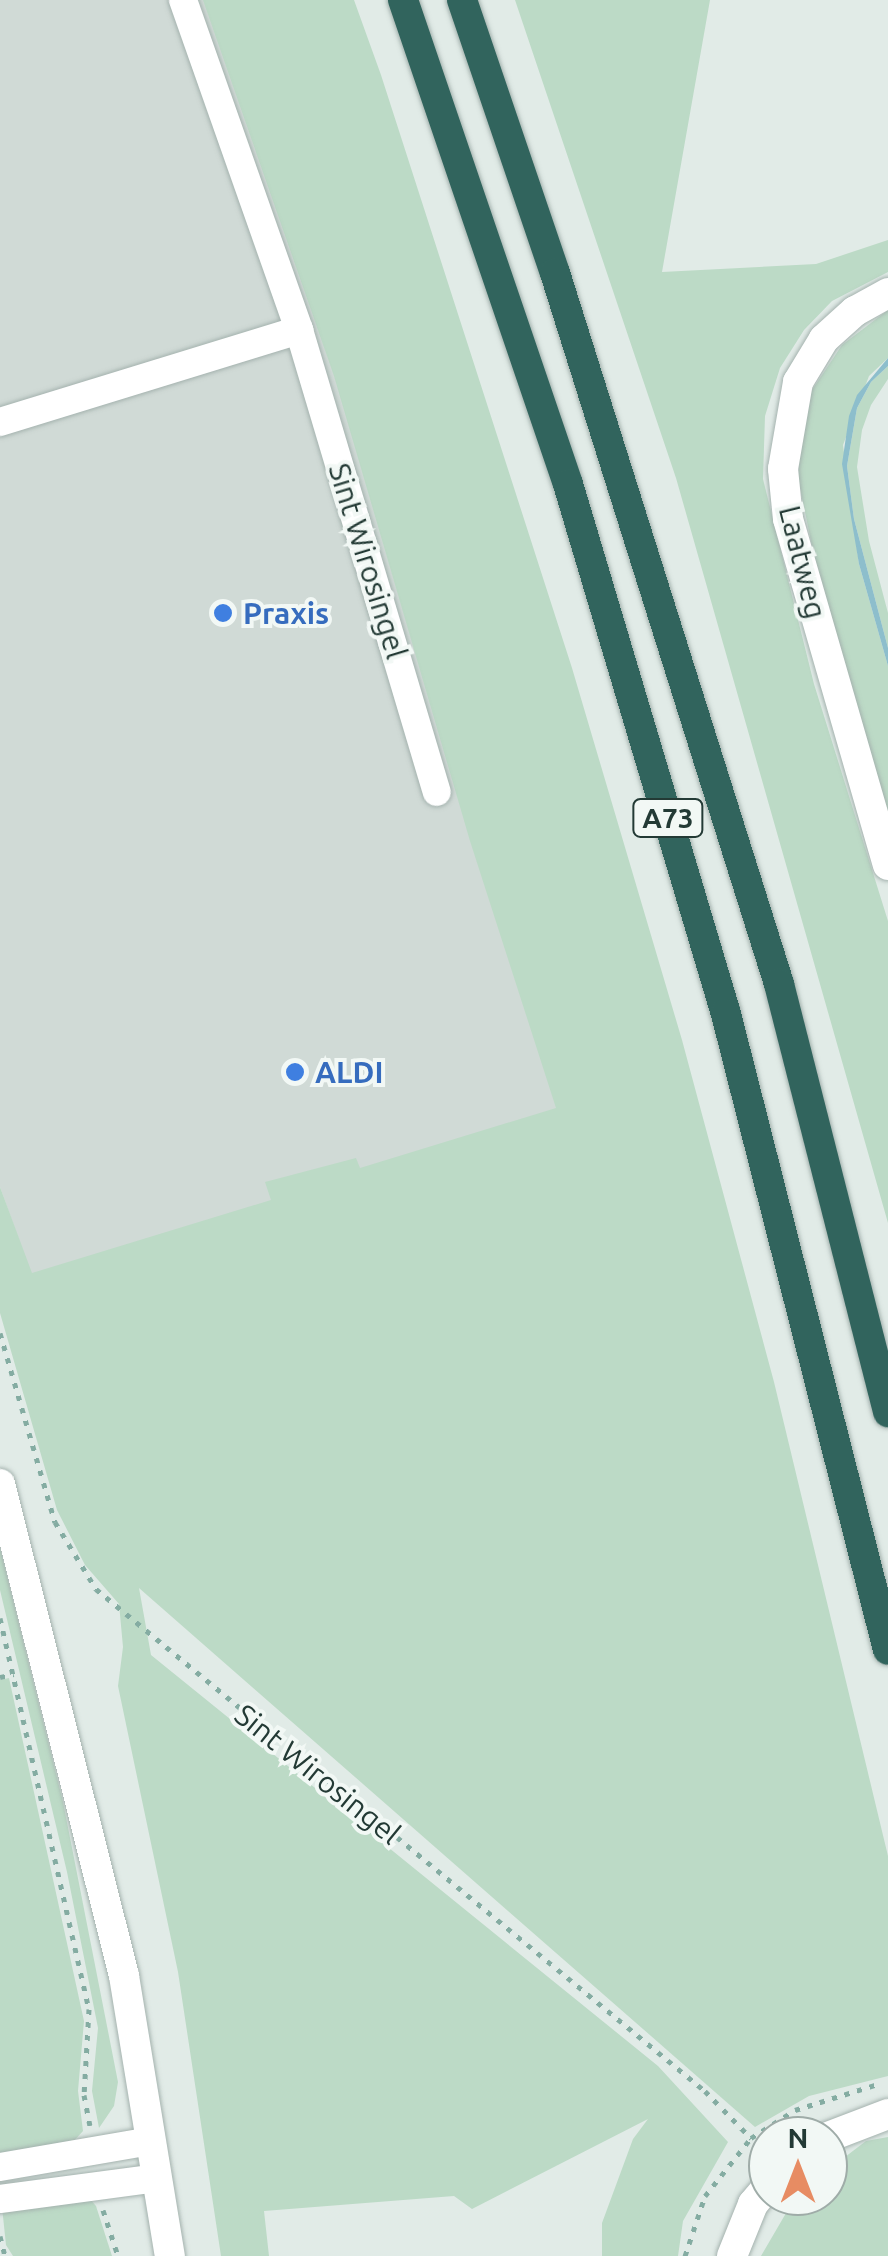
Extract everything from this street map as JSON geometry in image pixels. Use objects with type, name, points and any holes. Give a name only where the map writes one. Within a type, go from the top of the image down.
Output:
[{"type":"highway","name":"A73","points":[[403,0],[568,484],[726,1014],[888,1650]]},
{"type":"highway","name":"A73","points":[[462,0],[555,274],[779,984],[888,1412]]},
{"type":"main road","name":"Laatweg","points":[[888,293],[855,311],[824,339],[798,382],[782,469],[788,519],[888,865]]},
{"type":"main road","points":[[0,1484],[124,1976],[170,2256]]},
{"type":"main road","points":[[848,2129],[888,2114]]},
{"type":"main road","points":[[732,2256],[748,2216]]},
{"type":"street","name":"Sint Wirosingel","points":[[183,0],[299,330],[438,792]]},
{"type":"street","points":[[0,422],[299,330]]},
{"type":"street","points":[[0,2168],[152,2141]]},
{"type":"street","points":[[0,2199],[157,2178]]},
{"type":"path","name":"Sint Wirosingel","points":[[0,1333],[55,1522],[96,1589],[704,2090],[748,2135]]},
{"type":"path","points":[[0,1618],[89,2009],[91,2040],[84,2095],[93,2151]]},
{"type":"path","points":[[0,1677],[14,1674]]},
{"type":"path","points":[[786,2116],[887,2082]]},
{"type":"path","points":[[686,2256],[705,2196],[748,2142]]},
{"type":"path","points":[[99,2186],[109,2239],[118,2256]]},
{"type":"path","points":[[0,2236],[6,2256]]},
{"type":"shaded area","points":[[0,0],[246,0],[604,1251],[32,1276],[0,1187]]},
{"type":"green space","points":[[203,0],[354,0],[381,75],[572,668],[682,1040],[774,1382],[888,1856],[888,2076],[809,2096],[774,2116],[748,2116],[748,2121],[139,1588],[151,1655],[658,2066],[728,2142],[683,2221],[678,2256],[602,2256],[602,2223],[633,2139],[648,2119],[472,2209],[454,2196],[264,2211],[269,2256],[221,2256],[178,1972],[118,1686],[123,1647],[119,1604],[85,1565],[57,1510],[0,1313],[0,1187],[32,1273],[271,1200],[265,1182],[356,1158],[360,1168],[556,1108],[470,841],[334,376]]},
{"type":"green space","points":[[515,0],[710,0],[662,272],[816,264],[888,240],[888,272],[832,301],[804,330],[780,368],[765,416],[763,479],[814,684],[888,921],[888,1223],[676,478]]},
{"type":"green space","points":[[888,310],[888,358],[869,376],[843,445],[859,564],[888,666],[888,821],[820,585],[798,478],[803,420],[812,390],[842,345]]},
{"type":"green space","points":[[888,366],[888,379],[871,405],[862,430],[857,467],[869,541],[888,613],[888,648],[854,519],[847,466],[857,408],[871,382]]},
{"type":"green space","points":[[0,1548],[63,1802],[118,2082],[114,2106],[99,2128],[92,2091],[98,2028],[67,1872],[0,1590]]},
{"type":"green space","points":[[9,1678],[84,2021],[78,2091],[83,2131],[72,2143],[0,2158],[0,1680]]},
{"type":"green space","points":[[888,2137],[888,2256],[761,2256],[784,2216],[848,2216],[848,2155],[866,2141]]},
{"type":"green space","points":[[90,2199],[96,2206],[112,2256],[13,2256],[6,2245],[2,2207]]},
{"type":"water","points":[[888,358],[888,366],[871,382],[857,408],[847,466],[854,519],[888,648],[888,666],[859,564],[842,464],[849,416],[857,395]]},
{"type":"place","name":"Praxis","points":[[223,613]]},
{"type":"place","name":"ALDI","points":[[295,1072]]}]
